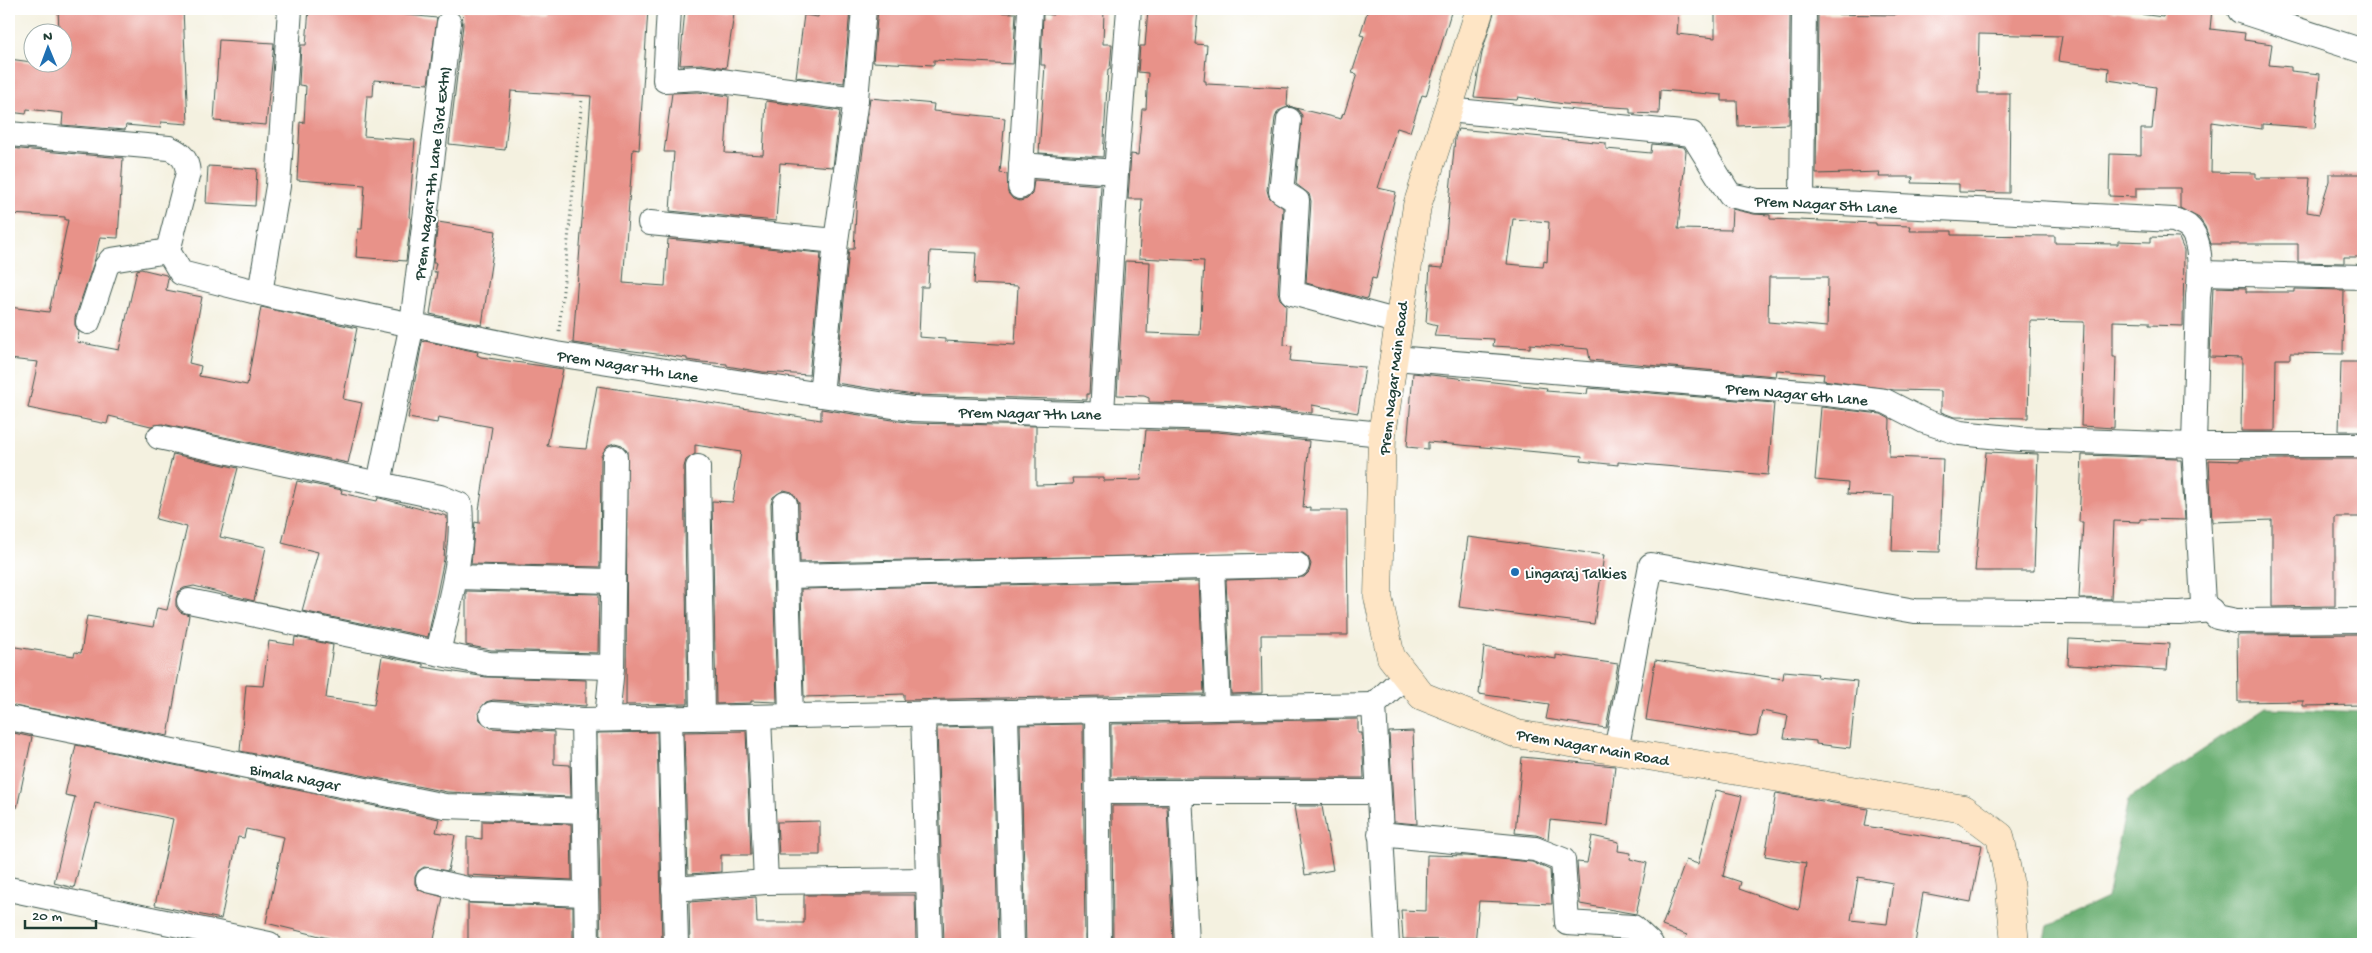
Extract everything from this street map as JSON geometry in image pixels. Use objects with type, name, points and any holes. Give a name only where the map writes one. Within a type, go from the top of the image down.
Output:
[{"type":"street","points":[[260,293],[278,186],[290,9]]},
{"type":"street","points":[[669,9],[665,80],[699,78],[856,99]]},
{"type":"street","points":[[821,395],[836,241],[856,99],[864,9]]},
{"type":"street","points":[[1030,9],[1020,176],[1116,172]]},
{"type":"street","points":[[1102,413],[1116,172],[1129,9]]},
{"type":"street","name":"Prem Nagar Main Road","points":[[1480,9],[1417,206],[1382,434],[1378,597],[1391,658],[1422,696],[1517,734],[1964,809],[2000,836],[2009,880],[2015,944]]},
{"type":"street","points":[[1802,201],[1804,9]]},
{"type":"street","points":[[2239,9],[2278,25],[2363,51]]},
{"type":"street","name":"Prem Nagar 7th Lane (3rd Extn)","points":[[379,484],[412,324],[449,23]]},
{"type":"street","name":"Prem Nagar 5th Lane","points":[[1448,110],[1692,134],[1730,195],[1757,200],[2174,220],[2189,227],[2196,240],[2201,273],[2198,296],[2194,445],[2203,603],[2211,610]]},
{"type":"street","points":[[1288,120],[1281,191],[1297,201],[1292,293],[1399,322]]},
{"type":"street","points":[[9,134],[169,148],[180,152],[187,165],[188,173],[168,251],[112,260],[106,267],[88,322]]},
{"type":"street","points":[[650,223],[836,241]]},
{"type":"street","name":"Prem Nagar 7th Lane","points":[[168,251],[181,273],[260,293],[556,354],[912,409],[1102,413],[1218,418],[1382,434]]},
{"type":"street","points":[[2201,273],[2363,277]]},
{"type":"street","name":"Prem Nagar 6th Lane","points":[[1395,358],[1827,394],[1885,401],[1924,422],[1968,434],[2020,439],[2194,445],[2363,445]]},
{"type":"street","points":[[159,437],[440,497],[460,505],[462,523],[455,577],[438,653]]},
{"type":"street","points":[[607,719],[612,667],[615,457]]},
{"type":"street","points":[[698,467],[702,718]]},
{"type":"street","points":[[785,504],[791,716]]},
{"type":"street","points":[[787,576],[1297,565]]},
{"type":"street","points":[[1616,751],[1651,565],[1915,610],[2180,613],[2211,610],[2217,617],[2236,621],[2363,620]]},
{"type":"street","points":[[1212,566],[1218,708]]},
{"type":"street","points":[[455,577],[612,581]]},
{"type":"street","points":[[189,601],[489,664],[612,667]]},
{"type":"street","points":[[492,714],[583,720],[1374,705],[1406,676]]},
{"type":"street","points":[[1374,705],[1386,944]]},
{"type":"street","points":[[1097,711],[1099,944]]},
{"type":"street","points":[[1006,713],[1012,944]]},
{"type":"street","points":[[923,714],[930,944]]},
{"type":"street","points":[[759,717],[766,882]]},
{"type":"street","name":"Bimala Nagar","points":[[9,718],[445,806],[585,811]]},
{"type":"street","points":[[670,718],[676,944]]},
{"type":"street","points":[[583,720],[587,944]]},
{"type":"street","points":[[1099,792],[1378,792]]},
{"type":"street","points":[[1180,792],[1187,944]]},
{"type":"street","points":[[1380,834],[1535,848],[1563,860],[1568,923],[1633,927],[1652,944]]},
{"type":"street","points":[[428,880],[471,890],[586,894]]},
{"type":"street","points":[[674,889],[766,882],[928,880]]},
{"type":"street","points":[[9,889],[268,944]]},
{"type":"path","points":[[556,354],[582,99]]},
{"type":"green space","points":[[2266,708],[2363,712],[2363,944],[2044,944],[2048,926],[2107,898],[2128,800]]},
{"type":"building","points":[[58,9],[183,9],[188,124],[161,122],[160,128],[126,125],[125,130],[62,125],[63,113],[27,109],[26,114],[9,112],[9,59],[22,61],[22,72],[72,72],[72,22],[59,22]]},
{"type":"building","points":[[309,9],[348,9],[437,18],[428,84],[374,80],[373,96],[367,96],[364,136],[415,140],[409,217],[411,218],[406,261],[356,257],[358,229],[362,229],[365,185],[297,180],[300,122],[304,123],[306,86],[299,85],[301,45],[306,45]]},
{"type":"building","points":[[462,9],[500,9],[544,13],[544,9],[648,9],[639,150],[633,149],[623,283],[665,286],[668,239],[821,253],[809,375],[763,372],[727,366],[727,364],[701,362],[687,360],[687,358],[573,343],[591,96],[511,91],[505,150],[449,144],[463,25]]},
{"type":"building","points":[[685,9],[702,9],[734,14],[726,68],[701,64],[680,65]]},
{"type":"building","points":[[819,9],[850,9],[844,83],[796,77],[804,15],[818,17]]},
{"type":"building","points":[[878,9],[1016,13],[1013,64],[934,60],[934,65],[873,62]]},
{"type":"building","points":[[1053,9],[1104,9],[1103,44],[1112,44],[1110,69],[1108,69],[1103,157],[1039,153],[1045,65],[1041,65],[1043,14],[1053,15]]},
{"type":"building","points":[[1148,9],[1198,9],[1195,44],[1207,45],[1204,81],[1206,81],[1206,84],[1288,88],[1287,106],[1289,106],[1278,111],[1275,118],[1267,190],[1269,197],[1283,208],[1278,292],[1280,299],[1286,305],[1284,345],[1292,346],[1290,361],[1365,367],[1358,413],[1312,405],[1312,413],[1219,404],[1149,402],[1149,398],[1144,396],[1117,395],[1125,261],[1150,262],[1147,333],[1200,335],[1204,261],[1139,258],[1142,199],[1128,199],[1131,154],[1138,155],[1142,109],[1146,109],[1148,73],[1138,72],[1140,46],[1145,46]]},
{"type":"building","points":[[1368,9],[1452,9],[1426,96],[1422,95],[1410,132],[1397,128],[1378,188],[1396,192],[1376,279],[1372,278],[1367,299],[1306,283],[1311,201],[1309,194],[1296,184],[1302,115],[1294,108],[1341,119],[1357,74],[1352,73],[1364,36],[1360,35]]},
{"type":"building","points":[[1495,9],[1679,9],[1677,34],[1715,38],[1715,9],[1787,9],[1788,14],[1790,14],[1789,124],[1738,126],[1737,101],[1722,101],[1722,95],[1660,90],[1659,114],[1630,113],[1630,108],[1564,104],[1518,97],[1517,100],[1474,97],[1482,53]]},
{"type":"building","points":[[1895,9],[2101,9],[2163,17],[2164,9],[2212,9],[2210,29],[2245,33],[2244,40],[2272,44],[2269,65],[2291,67],[2291,71],[2320,74],[2315,128],[2262,124],[2262,129],[2212,122],[2211,172],[2256,173],[2256,178],[2310,178],[2307,212],[2319,214],[2329,181],[2329,174],[2363,174],[2363,257],[2344,257],[2344,263],[2298,262],[2298,244],[2211,244],[2205,227],[2199,218],[2180,208],[2180,188],[2136,188],[2136,197],[2109,196],[2110,154],[2141,155],[2141,129],[2152,129],[2156,87],[2108,80],[2109,68],[2058,61],[2062,36],[1979,34],[1978,93],[2010,93],[2009,193],[1959,192],[1959,184],[1912,183],[1913,177],[1879,177],[1880,172],[1816,174],[1818,14],[1895,15]]},
{"type":"building","points":[[219,40],[274,43],[266,125],[214,121]]},
{"type":"building","points":[[698,92],[729,96],[725,153],[763,155],[766,101],[840,111],[833,167],[780,163],[776,221],[670,211],[674,152],[664,152],[672,93]]},
{"type":"building","points":[[870,98],[934,104],[933,111],[1005,118],[1000,173],[1007,174],[1008,193],[1013,199],[1020,201],[1027,199],[1032,194],[1034,180],[1101,185],[1089,394],[1087,394],[1087,400],[913,395],[836,383],[849,249],[854,249],[857,194]],"holes":[[[930,251],[976,253],[974,284],[1018,286],[1015,345],[945,341],[945,339],[919,337],[921,287],[928,287]]]},
{"type":"building","points":[[1458,129],[1606,143],[1606,149],[1651,153],[1652,144],[1684,147],[1686,151],[1678,229],[1731,230],[1732,209],[1754,214],[1770,215],[1770,219],[1911,226],[1910,231],[1952,231],[1952,235],[2055,236],[2055,243],[2118,244],[2118,241],[2151,242],[2151,237],[2179,238],[2184,250],[2183,326],[2149,325],[2149,322],[2113,321],[2113,357],[2116,357],[2114,428],[2081,426],[2084,322],[2030,321],[2028,418],[1954,417],[1941,412],[1941,391],[1894,390],[1823,380],[1824,374],[1777,370],[1776,376],[1590,360],[1588,349],[1530,344],[1530,348],[1493,346],[1494,339],[1434,336],[1437,325],[1426,322],[1430,267],[1443,268],[1455,138]],"holes":[[[1513,219],[1549,222],[1547,262],[1544,261],[1543,267],[1507,264]],[[1769,277],[1828,277],[1827,327],[1768,322]]]},
{"type":"building","points":[[9,148],[123,158],[118,238],[100,237],[95,259],[75,318],[75,325],[79,332],[77,342],[119,350],[137,270],[141,269],[166,275],[168,278],[166,290],[202,297],[189,363],[201,366],[199,376],[247,385],[261,307],[357,328],[343,399],[362,403],[348,463],[162,424],[151,426],[109,416],[107,424],[28,408],[38,362],[9,359],[9,307],[49,312],[68,220],[65,220],[65,217],[9,214]]},
{"type":"building","points":[[208,166],[257,169],[255,206],[206,203]]},
{"type":"building","points":[[438,222],[496,231],[482,325],[430,314],[437,272],[434,272],[436,263],[433,263]]},
{"type":"building","points":[[2213,287],[2246,288],[2246,292],[2295,292],[2295,289],[2344,290],[2343,354],[2290,353],[2290,359],[2276,359],[2275,431],[2241,431],[2242,358],[2210,357]]},
{"type":"building","points":[[425,341],[478,352],[477,355],[481,357],[563,369],[547,446],[586,449],[597,386],[821,420],[821,409],[912,423],[1036,426],[1036,485],[1073,484],[1072,478],[1104,478],[1104,481],[1141,480],[1146,430],[1217,432],[1309,441],[1303,508],[1310,507],[1310,510],[1347,510],[1348,635],[1261,635],[1262,693],[1231,694],[1226,580],[1304,577],[1309,572],[1311,564],[1308,557],[1303,553],[800,562],[799,503],[792,492],[784,490],[773,497],[771,504],[777,702],[751,701],[751,703],[716,704],[712,501],[733,502],[741,452],[695,445],[695,454],[686,460],[684,467],[688,704],[626,705],[627,451],[622,445],[615,443],[608,445],[601,456],[600,567],[471,564],[475,522],[479,523],[479,510],[492,427],[438,417],[437,423],[408,418],[422,342]]},
{"type":"building","points":[[2341,362],[2363,362],[2363,431],[2339,431]]},
{"type":"building","points":[[1413,373],[1547,388],[1546,391],[1587,394],[1588,388],[1774,403],[1768,475],[1618,462],[1618,465],[1581,461],[1582,456],[1428,442],[1428,449],[1407,447]]},
{"type":"building","points":[[1821,407],[1881,414],[1890,419],[1889,457],[1943,459],[1940,552],[1892,551],[1894,496],[1847,494],[1848,483],[1815,480]]},
{"type":"building","points":[[1986,452],[2038,454],[2034,571],[1975,571]]},
{"type":"building","points":[[173,454],[238,468],[220,537],[266,547],[254,601],[194,586],[184,588],[178,592],[176,606],[180,612],[189,615],[168,736],[9,705],[9,646],[74,656],[75,652],[81,653],[87,616],[153,627],[157,608],[167,610],[187,527],[156,519]]},
{"type":"building","points":[[2082,455],[2177,458],[2177,460],[2181,460],[2185,520],[2140,519],[2140,522],[2114,521],[2111,599],[2079,598],[2083,522],[2079,522]]},
{"type":"building","points":[[2240,459],[2363,459],[2363,517],[2335,517],[2335,606],[2272,607],[2272,520],[2212,522],[2209,460],[2240,461]]},
{"type":"building","points":[[297,481],[342,490],[341,493],[377,501],[380,498],[447,516],[444,559],[428,637],[302,611],[318,552],[282,543]]},
{"type":"building","points":[[1468,537],[1604,555],[1594,624],[1459,607]]},
{"type":"building","points":[[1199,581],[1204,694],[904,700],[904,694],[804,697],[801,589]]},
{"type":"building","points":[[466,591],[599,594],[598,653],[491,650],[466,645]]},
{"type":"building","points":[[2363,634],[2363,705],[2303,706],[2303,701],[2238,702],[2237,635]]},
{"type":"building","points":[[295,637],[333,645],[326,698],[374,705],[382,656],[423,664],[423,667],[486,677],[586,680],[586,706],[493,700],[486,702],[478,713],[480,720],[491,728],[554,732],[554,764],[570,765],[571,797],[447,792],[240,751],[246,685],[263,686],[269,641],[294,645]]},
{"type":"building","points":[[2069,639],[2169,644],[2167,670],[2068,665]]},
{"type":"building","points":[[1484,647],[1556,659],[1556,655],[1618,664],[1606,728],[1546,719],[1549,704],[1479,694]]},
{"type":"building","points":[[1655,660],[1783,679],[1784,671],[1818,674],[1817,677],[1857,681],[1850,748],[1816,744],[1816,741],[1784,738],[1788,716],[1762,711],[1757,735],[1751,736],[1646,720]]},
{"type":"building","points":[[1358,719],[1358,733],[1362,733],[1364,778],[1111,778],[1111,724]]},
{"type":"building","points":[[1083,724],[1085,944],[1026,944],[1020,725]]},
{"type":"building","points":[[993,726],[998,944],[944,944],[937,727]]},
{"type":"building","points":[[746,731],[751,855],[721,855],[721,872],[688,874],[684,732]]},
{"type":"building","points":[[1413,731],[1417,824],[1394,822],[1389,732]]},
{"type":"building","points":[[9,732],[32,737],[17,808],[9,807]]},
{"type":"building","points":[[657,732],[662,944],[601,944],[597,733]]},
{"type":"building","points":[[76,745],[439,819],[436,832],[455,835],[448,871],[424,867],[418,871],[415,877],[415,884],[419,890],[443,897],[433,944],[353,944],[266,923],[284,837],[246,829],[244,838],[238,837],[221,919],[155,905],[173,819],[95,803],[74,888],[54,883],[75,797],[65,795]]},
{"type":"building","points":[[1522,757],[1615,766],[1608,826],[1550,820],[1548,839],[1536,835],[1515,833]]},
{"type":"building","points":[[1716,790],[1742,796],[1723,876],[1741,882],[1739,889],[1799,910],[1806,863],[1765,856],[1776,793],[1868,809],[1865,826],[1982,845],[1971,902],[1923,893],[1915,944],[1683,944],[1687,935],[1662,926],[1686,860],[1698,864]],"holes":[[[1858,877],[1893,883],[1887,924],[1851,920]]]},
{"type":"building","points":[[1112,806],[1167,806],[1173,944],[1113,944]]},
{"type":"building","points":[[1294,806],[1322,806],[1333,870],[1305,875]]},
{"type":"building","points":[[482,821],[571,824],[572,880],[467,875],[467,837],[482,839]]},
{"type":"building","points":[[820,821],[820,855],[779,855],[777,822]]},
{"type":"building","points":[[1592,836],[1619,842],[1618,851],[1631,853],[1630,859],[1647,863],[1636,914],[1580,904],[1577,862],[1587,863]]},
{"type":"building","points":[[1427,855],[1467,856],[1532,862],[1550,870],[1552,904],[1479,901],[1475,944],[1452,944],[1452,940],[1403,939],[1401,910],[1426,911]]},
{"type":"building","points":[[804,895],[915,895],[916,944],[690,944],[689,902],[756,897],[757,923],[804,923]]},
{"type":"building","points":[[468,903],[573,907],[573,944],[468,944]]},
{"type":"place","name":"Lingaraj Talkies","points":[[1515,572]]}]
